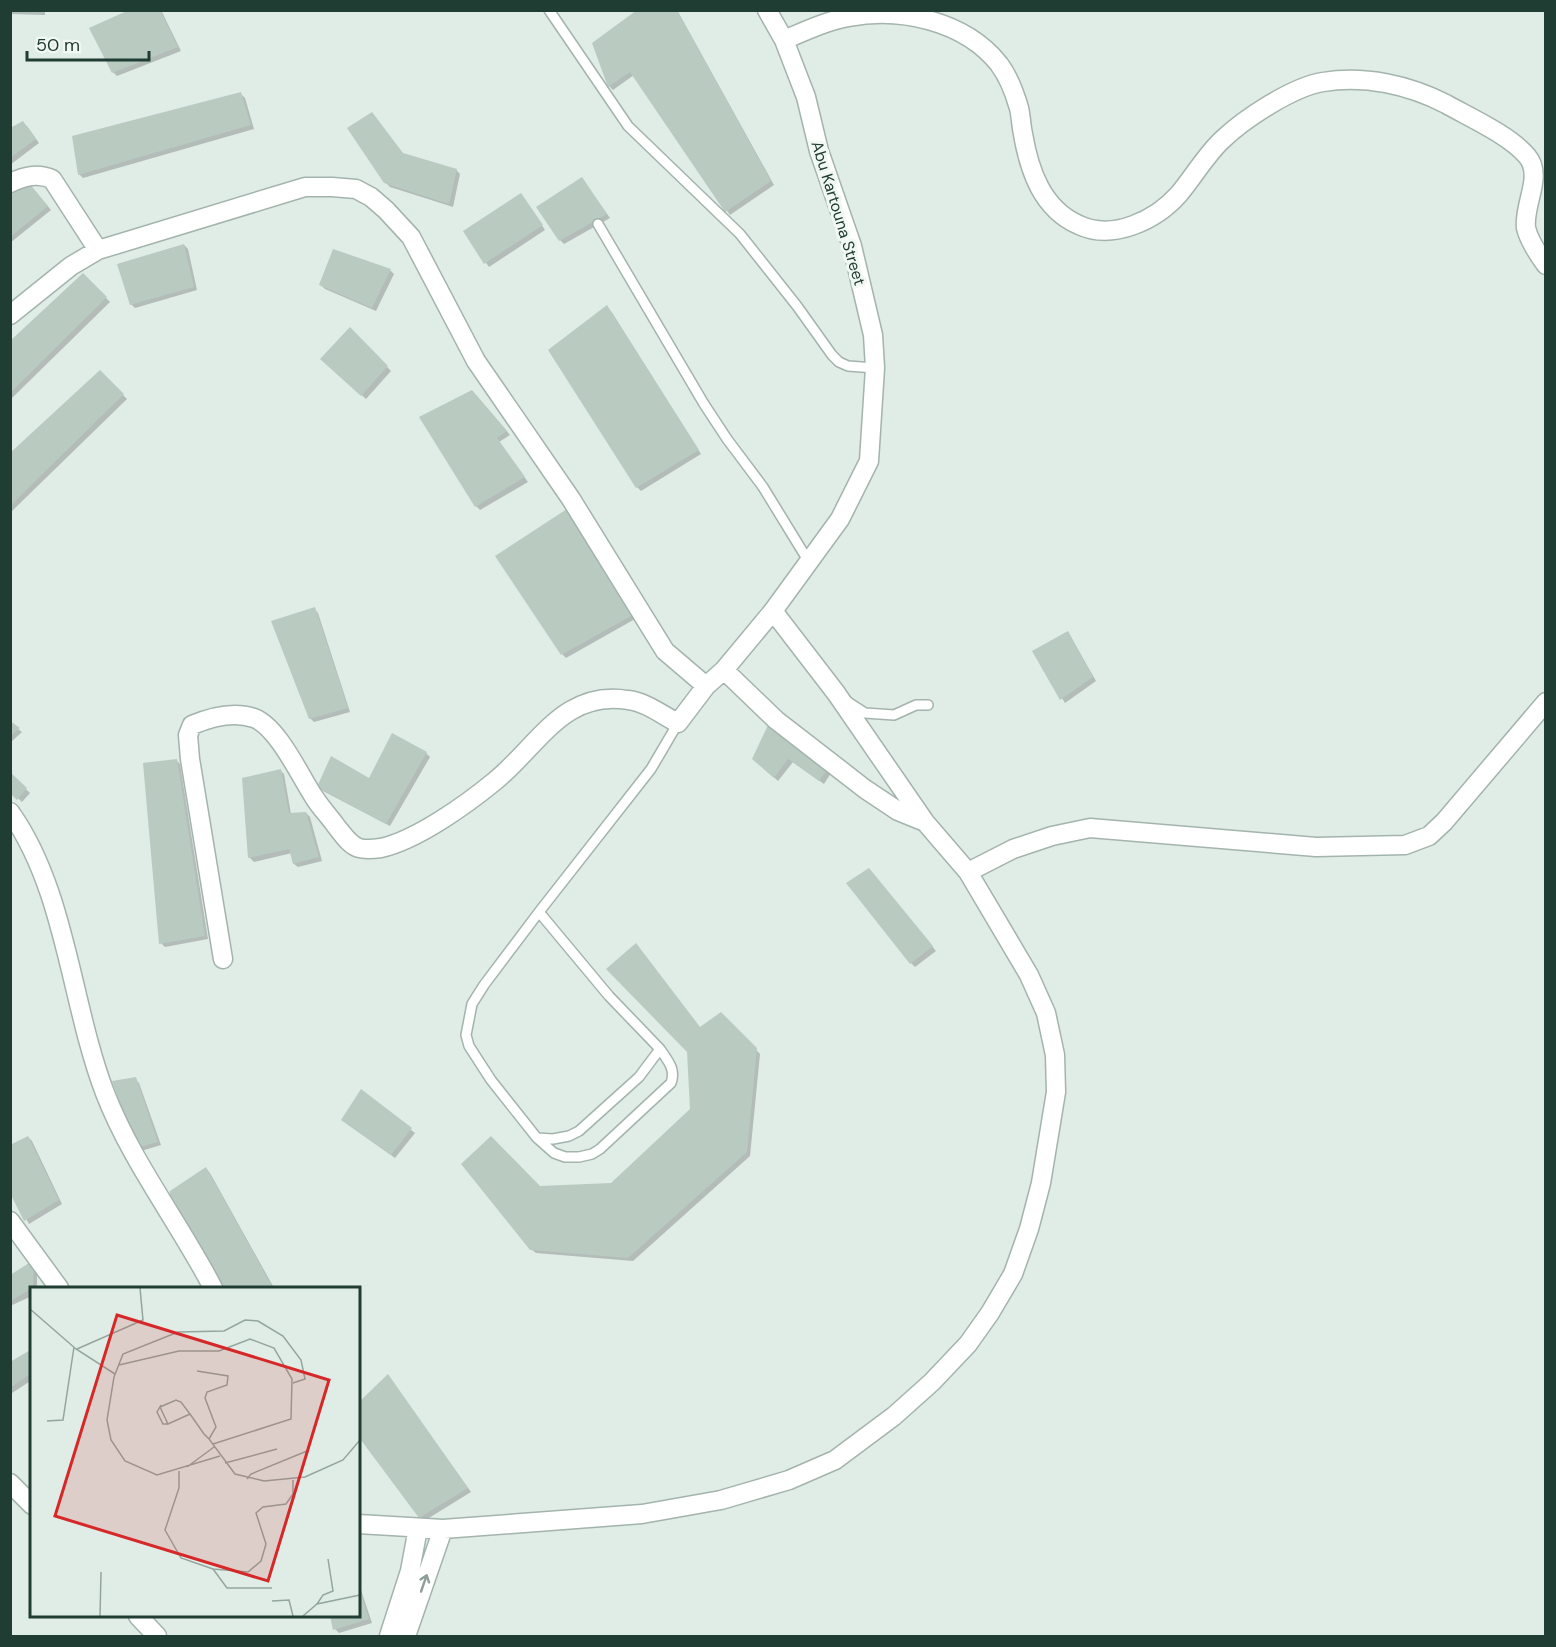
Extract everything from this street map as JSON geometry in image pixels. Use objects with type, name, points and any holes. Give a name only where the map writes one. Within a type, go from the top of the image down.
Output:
[{"type":"street","name":"Abu Kartouna Street","points":[[678,723],[706,686],[724,670],[773,611],[809,562],[840,519],[869,461],[875,368],[873,335],[852,246],[819,151],[806,97],[784,40],[766,10]]},
{"type":"street","points":[[784,40],[848,17],[883,13],[911,15],[972,39],[1000,66],[1010,84],[1020,110],[1028,158],[1035,180],[1045,197],[1064,215],[1079,225],[1096,229],[1114,230],[1152,216],[1166,206],[1220,141],[1251,115],[1295,92],[1322,82],[1364,80],[1404,87],[1428,95],[1455,110],[1509,141],[1528,157],[1534,177],[1527,211],[1527,228],[1533,245],[1545,265]]},
{"type":"street","points":[[10,183],[21,178],[40,175],[52,179],[98,250]]},
{"type":"street","points":[[10,315],[71,266],[98,250],[305,187],[356,189],[371,197],[386,210],[411,237],[476,360],[571,499],[665,651],[706,686]]},
{"type":"street","points":[[360,1524],[443,1529],[642,1514],[721,1500],[789,1480],[835,1460],[894,1416],[932,1382],[968,1344],[1013,1274],[1029,1229],[1041,1183],[1056,1092],[1055,1055],[1046,1013],[1029,975],[968,872],[925,822],[836,693],[773,611]]},
{"type":"street","points":[[724,670],[776,720],[865,789],[898,811],[925,822]]},
{"type":"street","points":[[222,958],[190,759],[188,735],[192,725],[218,716],[235,715],[254,718],[268,727],[314,798],[347,840],[357,848],[372,849],[396,844],[436,823],[495,781],[564,713],[580,704],[596,700],[631,700],[678,723]]},
{"type":"street","points":[[968,872],[1013,849],[1052,836],[1090,828],[1316,847],[1405,845],[1429,836],[1444,822],[1545,702]]},
{"type":"street","points":[[10,812],[32,847],[51,898],[104,1092],[142,1170],[212,1287]]},
{"type":"street","points":[[10,1221],[59,1287]]},
{"type":"street","points":[[10,1483],[30,1503]]},
{"type":"street","points":[[389,1636],[410,1570],[418,1528]]},
{"type":"street","points":[[406,1636],[443,1529]]},
{"type":"street","points":[[139,1617],[157,1636]]},
{"type":"lane","points":[[549,10],[628,126],[740,234],[832,355],[839,362],[848,366],[875,368]]},
{"type":"lane","points":[[598,224],[704,404],[763,487],[809,562]]},
{"type":"lane","points":[[836,693],[865,713],[894,715],[916,705],[928,705]]},
{"type":"lane","points":[[538,912],[609,996],[660,1049],[672,1066],[671,1083],[600,1149],[592,1154],[579,1157],[565,1157],[554,1153],[537,1138],[491,1080],[469,1046],[466,1035],[472,1004],[538,912],[651,769],[678,723]]},
{"type":"lane","points":[[537,1138],[553,1139],[569,1136],[579,1131],[639,1077],[660,1049]]},
{"type":"building","points":[[129,10],[160,10],[178,47],[112,73],[89,28]]},
{"type":"building","points":[[637,10],[677,10],[771,181],[725,212],[630,72],[608,87],[592,43]]},
{"type":"building","points":[[241,92],[251,125],[78,175],[72,136]]},
{"type":"building","points":[[372,112],[403,153],[457,169],[449,204],[384,183],[347,128]]},
{"type":"building","points":[[23,121],[36,139],[10,158],[10,128]]},
{"type":"building","points":[[24,177],[48,206],[10,237],[10,187]]},
{"type":"building","points":[[582,177],[607,214],[559,241],[536,207]]},
{"type":"building","points":[[521,193],[543,225],[484,264],[463,231]]},
{"type":"building","points":[[184,244],[194,287],[130,305],[117,264]]},
{"type":"building","points":[[333,249],[391,269],[372,308],[319,285]]},
{"type":"building","points":[[83,273],[107,297],[10,393],[10,341]]},
{"type":"building","points":[[607,305],[699,450],[636,488],[548,350]]},
{"type":"building","points":[[350,327],[388,366],[361,396],[320,359]]},
{"type":"building","points":[[100,370],[124,394],[10,506],[10,453]]},
{"type":"building","points":[[472,390],[507,431],[497,438],[525,477],[475,507],[419,417]]},
{"type":"building","points":[[570,507],[633,615],[561,655],[495,556]]},
{"type":"building","points":[[315,607],[348,708],[309,719],[271,621]]},
{"type":"building","points":[[1068,631],[1093,677],[1060,700],[1032,651]]},
{"type":"building","points":[[10,721],[20,728],[10,736]]},
{"type":"building","points":[[769,723],[828,768],[819,781],[788,759],[774,778],[752,759]]},
{"type":"building","points":[[392,733],[427,752],[386,824],[317,787],[331,756],[369,778]]},
{"type":"building","points":[[177,759],[205,936],[159,944],[143,763]]},
{"type":"building","points":[[281,769],[289,813],[306,812],[319,857],[293,864],[289,849],[248,858],[242,778]]},
{"type":"building","points":[[10,772],[27,788],[17,800],[10,793]]},
{"type":"building","points":[[869,868],[933,946],[910,964],[846,883]]},
{"type":"building","points":[[636,943],[700,1027],[721,1012],[757,1048],[747,1152],[628,1258],[530,1250],[461,1164],[491,1136],[540,1186],[611,1183],[690,1109],[687,1052],[606,969]]},
{"type":"building","points":[[136,1077],[158,1142],[136,1148],[112,1081]]},
{"type":"building","points":[[361,1089],[412,1128],[391,1155],[341,1120]]},
{"type":"building","points":[[28,1136],[59,1200],[24,1221],[10,1193],[10,1145]]},
{"type":"building","points":[[206,1167],[272,1287],[217,1287],[169,1205],[170,1191]]},
{"type":"building","points":[[34,1260],[33,1287],[10,1301],[10,1275]]},
{"type":"building","points":[[30,1350],[30,1374],[10,1388],[10,1362]]},
{"type":"building","points":[[388,1374],[468,1488],[419,1518],[360,1439],[360,1401]]},
{"type":"building","points":[[360,1590],[369,1619],[333,1630],[330,1617],[360,1617]]}]
